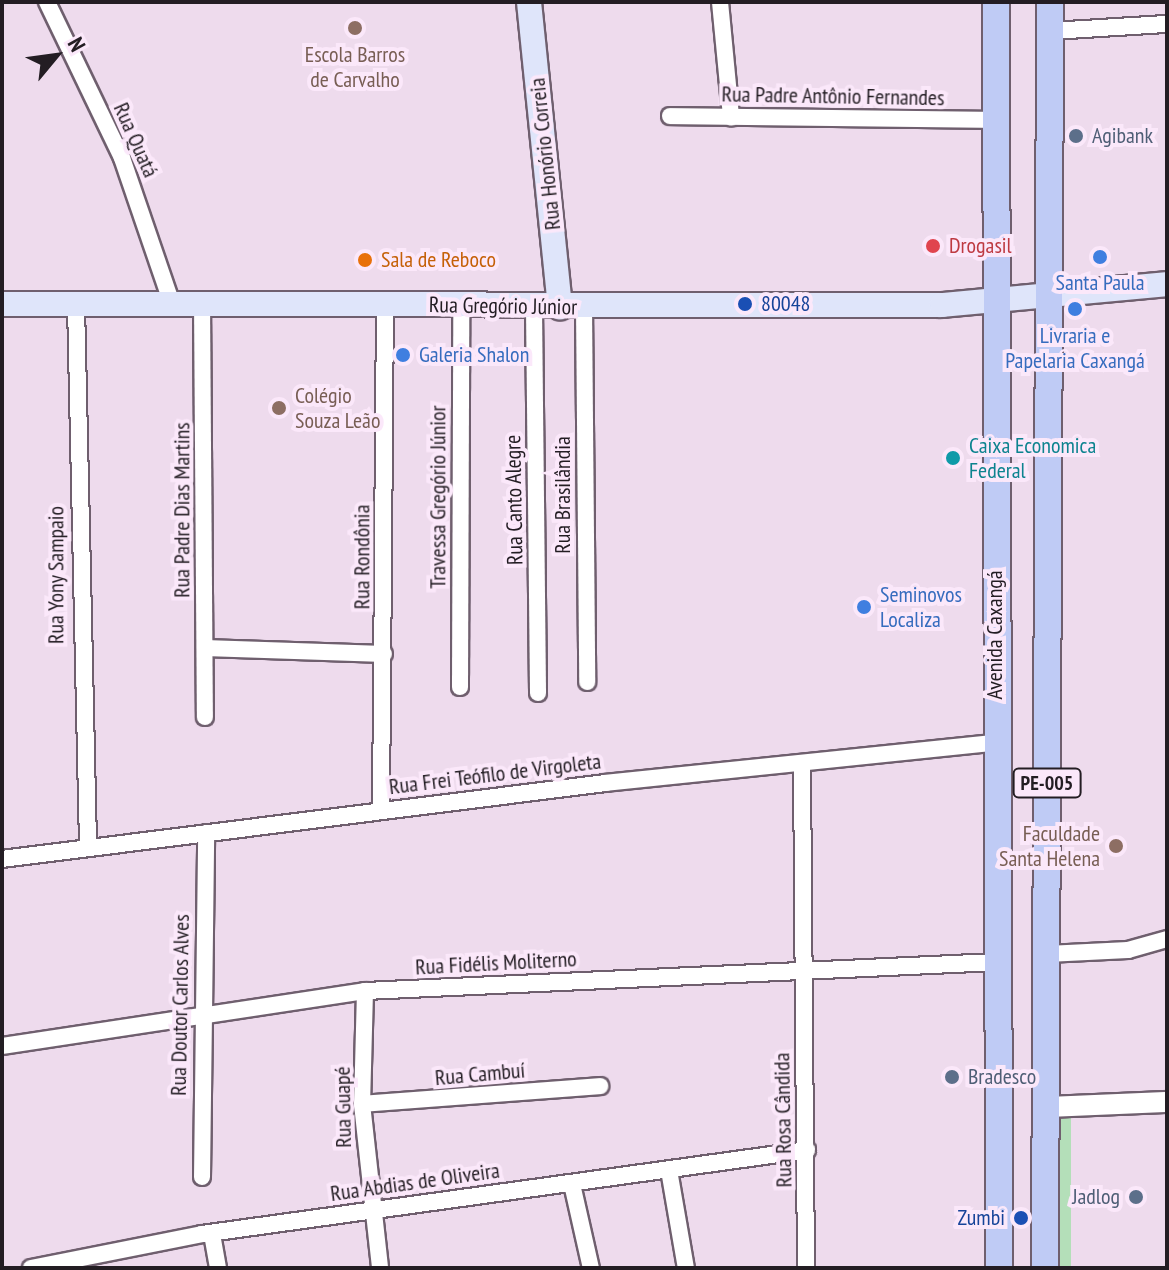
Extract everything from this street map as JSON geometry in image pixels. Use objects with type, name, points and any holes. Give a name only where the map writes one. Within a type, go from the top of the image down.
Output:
[{"type":"main road","name":"Rua Honório Correia","points":[[529,2],[572,307]]},
{"type":"main road","name":"Avenida Caxangá","points":[[996,2],[994,120],[1000,302],[995,743],[999,1268]]},
{"type":"main road","name":"PE-005","points":[[1045,1268],[1050,2]]},
{"type":"main road","name":"Rua Gregório Júnior","points":[[2,304],[171,301],[534,308],[1000,302],[1167,284]]},
{"type":"street","name":"Rua Quatá","points":[[47,2],[122,158],[171,301]]},
{"type":"street","points":[[720,2],[731,117]]},
{"type":"street","points":[[1051,31],[1167,24]]},
{"type":"street","name":"Rua Padre Antônio Fernandes","points":[[670,116],[994,120]]},
{"type":"street","name":"Rua Padre Dias Martins","points":[[202,302],[205,717]]},
{"type":"street","name":"Rua Yony Sampaio","points":[[76,303],[88,845]]},
{"type":"street","name":"Rua Rondônia","points":[[381,811],[385,303]]},
{"type":"street","name":"Travessa Gregório Júnior","points":[[460,687],[461,307]]},
{"type":"street","name":"Rua Brasilândia","points":[[572,307],[587,682]]},
{"type":"street","name":"Rua Canto Alegre","points":[[534,308],[538,693]]},
{"type":"street","points":[[205,648],[384,654]]},
{"type":"street","name":"Rua Frei Teófilo de Virgoleta","points":[[2,859],[88,845],[995,743]]},
{"type":"street","name":"Rua Rosa Cândida","points":[[802,764],[806,1268]]},
{"type":"street","name":"Rua Doutor Carlos Alves","points":[[202,1177],[199,1015],[206,833]]},
{"type":"street","points":[[1047,954],[1128,950],[1167,939]]},
{"type":"street","name":"Rua Fidélis Moliterno","points":[[2,1046],[365,991],[996,962]]},
{"type":"street","name":"Rua Guapé","points":[[365,991],[362,1104],[369,1209],[380,1268]]},
{"type":"street","name":"Rua Cambuí","points":[[362,1104],[600,1086]]},
{"type":"street","points":[[1046,1107],[1167,1102]]},
{"type":"street","name":"Rua Abdias de Oliveira","points":[[31,1268],[369,1209],[807,1150]]},
{"type":"street","points":[[669,1170],[686,1268]]},
{"type":"street","points":[[572,1184],[591,1268]]},
{"type":"street","points":[[212,1234],[218,1268]]},
{"type":"green space","points":[[1056,1113],[1071,1113],[1071,1268],[1056,1268]]},
{"type":"place","name":"Escola Barros de Carvalho","points":[[355,28]]},
{"type":"place","name":"Agibank","points":[[1076,136]]},
{"type":"place","name":"Drogasil","points":[[933,246]]},
{"type":"place","name":"Santa Paula","points":[[1100,257]]},
{"type":"place","name":"Sala de Reboco","points":[[365,260]]},
{"type":"place","name":"80048","points":[[745,304]]},
{"type":"place","name":"Livraria e Papelaria Caxangá","points":[[1075,309]]},
{"type":"place","name":"Galeria Shalon","points":[[403,355]]},
{"type":"place","name":"Colégio Souza Leão","points":[[279,408]]},
{"type":"place","name":"Caixa Economica Federal","points":[[953,458]]},
{"type":"place","name":"Seminovos Localiza","points":[[864,607]]},
{"type":"place","name":"Faculdade Santa Helena","points":[[1116,846]]},
{"type":"place","name":"Bradesco","points":[[952,1077]]},
{"type":"place","name":"Jadlog","points":[[1136,1197]]},
{"type":"place","name":"Zumbi","points":[[1021,1218]]}]
